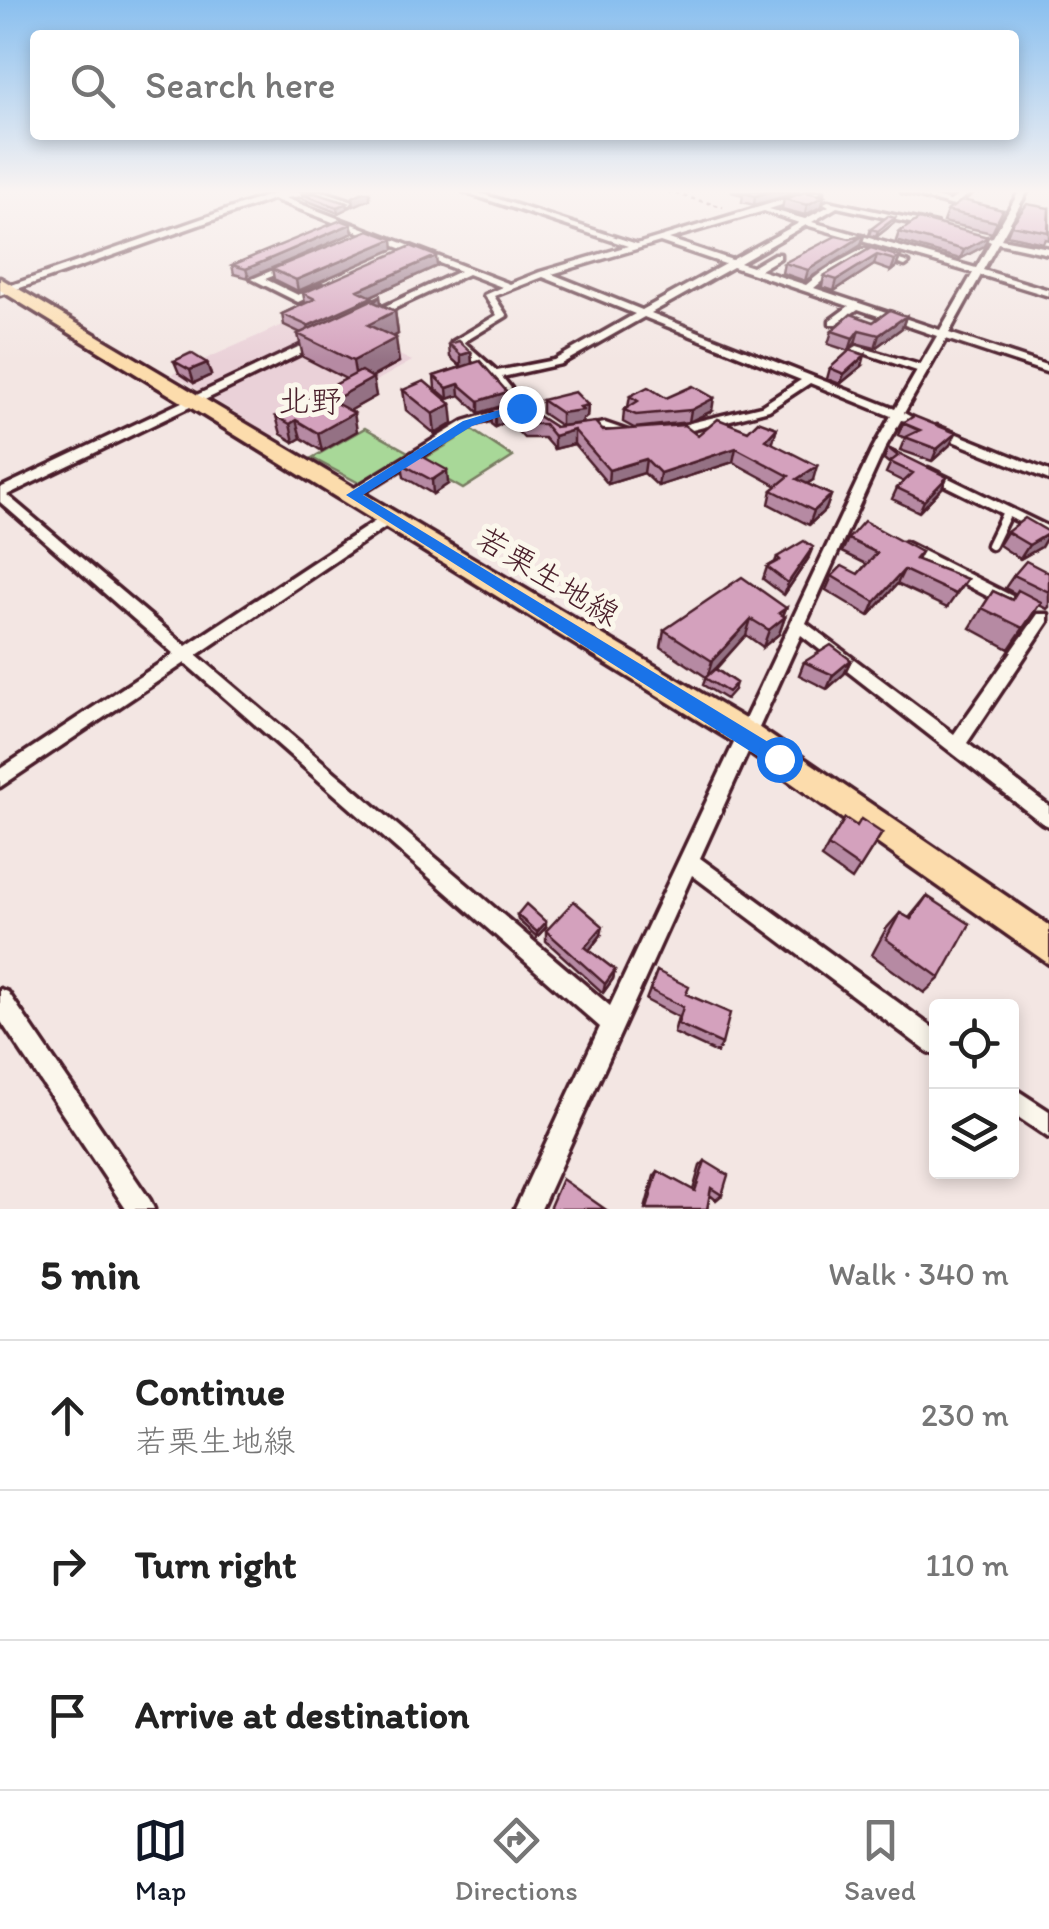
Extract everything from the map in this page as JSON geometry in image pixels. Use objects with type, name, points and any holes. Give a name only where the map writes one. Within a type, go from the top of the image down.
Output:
[{"type":"main road","name":"若栗生地線","points":[[3,288],[390,517],[745,734],[1049,946]]},
{"type":"street","points":[[3,288],[122,248]]},
{"type":"street","points":[[534,420],[495,376],[456,342],[502,316],[489,295],[506,285],[633,248]]},
{"type":"street","points":[[687,248],[1049,370]]},
{"type":"street","points":[[495,376],[557,362],[760,248]]},
{"type":"street","points":[[807,288],[850,258],[872,248]]},
{"type":"street","points":[[895,248],[1049,293]]},
{"type":"street","points":[[528,1209],[879,448],[991,248]]},
{"type":"street","points":[[396,256],[412,249],[506,285]]},
{"type":"street","points":[[866,252],[905,263]]},
{"type":"street","points":[[753,270],[777,256]]},
{"type":"street","points":[[306,260],[257,280],[298,298],[330,284]]},
{"type":"street","points":[[348,327],[468,270]]},
{"type":"street","points":[[543,274],[1049,476]]},
{"type":"street","points":[[833,322],[857,305]]},
{"type":"street","points":[[331,335],[0,494],[613,1023]]},
{"type":"street","points":[[857,348],[924,370]]},
{"type":"street","points":[[656,433],[686,430],[765,408],[808,380]]},
{"type":"street","points":[[353,495],[468,423],[521,408]]},
{"type":"street","points":[[558,434],[604,427],[625,436],[640,435]]},
{"type":"street","points":[[879,448],[895,456]]},
{"type":"street","points":[[911,464],[1049,534]]},
{"type":"street","points":[[0,779],[390,517]]},
{"type":"street","points":[[847,520],[865,528]]},
{"type":"street","points":[[882,536],[1046,620],[956,744]]},
{"type":"street","points":[[798,624],[1049,817]]},
{"type":"street","points":[[687,860],[929,1039]]},
{"type":"street","points":[[0,1000],[141,1209]]},
{"type":"street","points":[[1019,1104],[1049,1126]]},
{"type":"lane","points":[[991,545],[1006,512]]},
{"type":"shaded area","points":[[309,313],[412,361],[275,437],[172,374]]},
{"type":"green space","points":[[365,428],[410,453],[361,484],[312,458]]},
{"type":"green space","points":[[472,430],[513,457],[463,489],[417,463]]},
{"type":"building","points":[[272,248],[294,248],[246,269],[232,265]]},
{"type":"building","points":[[323,248],[371,248],[296,280],[272,269]]},
{"type":"building","points":[[405,248],[436,256],[358,290],[372,297],[308,326],[282,314],[315,299],[303,293]]},
{"type":"building","points":[[812,248],[843,248],[808,270],[784,263]]},
{"type":"building","points":[[870,248],[900,257],[895,260],[877,255],[837,280],[824,276]]},
{"type":"building","points":[[380,296],[374,302],[395,311],[368,325],[396,338],[353,361],[298,334]]},
{"type":"building","points":[[890,310],[906,316],[879,335],[859,330],[853,338],[832,331],[851,314],[873,322]]},
{"type":"building","points":[[459,341],[471,352],[461,355],[449,344]]},
{"type":"building","points":[[850,350],[865,355],[844,374],[830,368]]},
{"type":"building","points":[[191,353],[207,363],[190,370],[174,361]]},
{"type":"building","points":[[480,361],[507,392],[479,401],[459,384],[447,388],[434,376]]},
{"type":"building","points":[[361,371],[373,378],[332,401],[354,413],[318,433],[296,420],[290,424],[276,416]]},
{"type":"building","points":[[424,381],[451,404],[433,414],[403,390]]},
{"type":"building","points":[[693,386],[714,398],[691,410],[636,415],[624,410],[638,401],[630,396],[648,387],[666,398]]},
{"type":"building","points":[[575,392],[588,405],[580,407],[583,410],[561,413],[542,400]]},
{"type":"building","points":[[518,403],[555,427],[595,422],[603,431],[684,425],[698,436],[718,419],[748,431],[758,421],[777,428],[766,440],[817,466],[797,479],[831,495],[814,511],[772,490],[789,476],[736,448],[660,473],[646,459],[609,470],[574,430],[554,436],[544,424],[524,424],[508,408],[495,414],[491,410]]},
{"type":"building","points":[[914,416],[956,433],[937,449],[905,437],[920,430],[903,423]]},
{"type":"building","points":[[888,448],[947,477],[924,501],[897,488],[913,473],[890,462],[898,456]]},
{"type":"building","points":[[418,454],[447,470],[432,480],[402,464]]},
{"type":"building","points":[[1025,518],[1049,533],[1029,545],[1007,532]]},
{"type":"building","points":[[864,521],[921,552],[915,559],[967,579],[955,594],[904,570],[875,602],[832,576],[842,566],[858,574],[877,553],[848,539]]},
{"type":"building","points":[[804,541],[813,547],[788,583],[767,567],[780,560],[777,557]]},
{"type":"building","points":[[1026,561],[1049,573],[1049,592],[1014,575]]},
{"type":"building","points":[[742,577],[786,608],[779,613],[785,617],[769,630],[751,619],[712,661],[664,630]]},
{"type":"building","points":[[1018,590],[1041,602],[1023,628],[982,608],[993,591],[1012,600]]},
{"type":"building","points":[[831,645],[851,660],[833,675],[804,662]]},
{"type":"building","points":[[715,669],[736,683],[728,692],[705,678]]},
{"type":"building","points":[[845,818],[857,826],[861,819],[882,833],[860,868],[828,846]]},
{"type":"building","points":[[927,896],[970,924],[940,978],[886,939],[900,913],[911,919]]},
{"type":"building","points":[[574,901],[603,926],[585,947],[615,970],[605,984],[546,931]]},
{"type":"building","points":[[526,904],[546,922],[537,932],[517,915]]},
{"type":"building","points":[[657,971],[689,987],[686,994],[730,1013],[722,1044],[678,1024],[683,1007],[650,990]]},
{"type":"building","points":[[705,1161],[728,1175],[722,1195],[711,1188],[707,1209],[647,1209],[658,1171],[695,1191]]},
{"type":"building","points":[[562,1179],[605,1209],[549,1209]]},
{"type":"district","name":"北野","points":[[310,401]]},
{"type":"route","points":[[521,408],[468,423],[353,495],[745,734],[779,759]]}]
